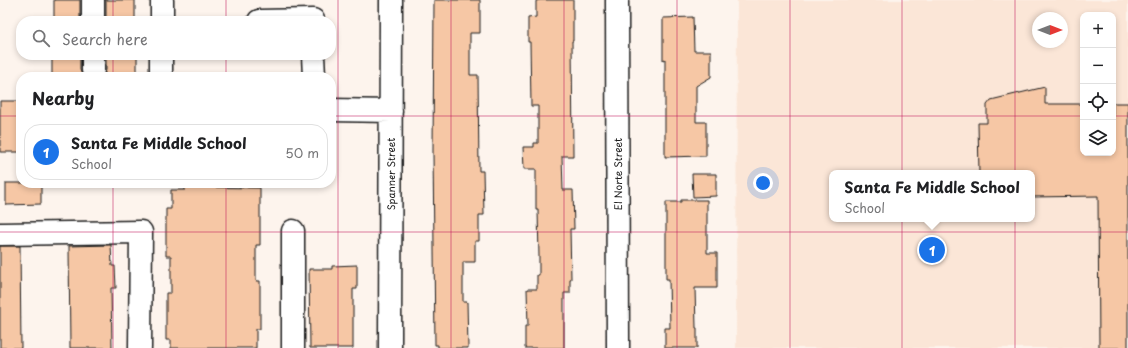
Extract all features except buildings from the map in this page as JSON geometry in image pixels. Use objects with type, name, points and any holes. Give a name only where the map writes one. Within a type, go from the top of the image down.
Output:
[{"type":"street","points":[[93,0],[93,16]]},
{"type":"street","points":[[162,0],[162,16]]},
{"type":"street","name":"Spanner Street","points":[[390,348],[391,0]]},
{"type":"street","name":"El Norte Street","points":[[617,0],[618,348]]},
{"type":"street","points":[[161,72],[162,60]]},
{"type":"street","points":[[313,60],[314,72]]},
{"type":"street","points":[[336,110],[391,111]]},
{"type":"street","points":[[293,231],[293,348]]},
{"type":"street","points":[[0,234],[141,232],[140,348]]},
{"type":"shaded area","points":[[737,0],[1128,0],[1128,348],[736,348]]},
{"type":"place","name":"Santa Fe Middle School","points":[[932,250]]}]
